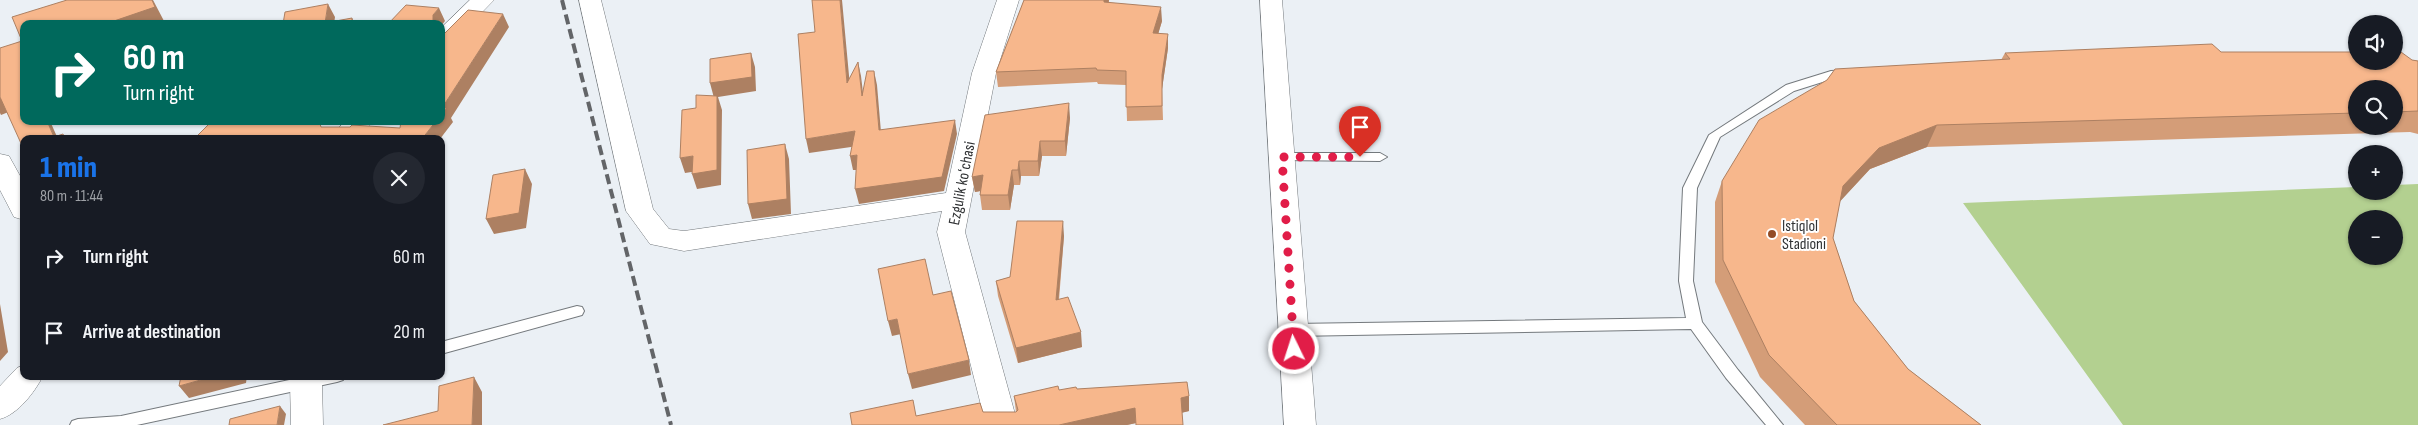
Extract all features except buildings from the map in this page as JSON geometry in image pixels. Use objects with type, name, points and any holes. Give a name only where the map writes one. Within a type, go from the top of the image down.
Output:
[{"type":"street","points":[[445,37],[483,0]]},
{"type":"street","points":[[590,0],[640,211],[660,237],[684,241],[956,200]]},
{"type":"street","name":"Ezgulik koʻchasi","points":[[1002,425],[951,232],[956,200],[984,73],[1008,0]]},
{"type":"street","points":[[1271,0],[1300,425]]},
{"type":"street","points":[[346,135],[356,125]]},
{"type":"street","points":[[0,162],[20,203]]},
{"type":"street","points":[[0,407],[24,380]]},
{"type":"street","points":[[306,382],[307,425]]},
{"type":"lane","points":[[1775,425],[1732,374],[1695,323],[1686,281],[1690,188],[1715,135],[1790,88],[1831,75],[1861,74]]},
{"type":"lane","points":[[1282,157],[1380,157]]},
{"type":"lane","points":[[445,347],[577,311]]},
{"type":"lane","points":[[1293,330],[1695,323]]},
{"type":"lane","points":[[78,425],[121,422],[316,380]]},
{"type":"green space","points":[[2418,184],[2418,425],[2123,425],[1963,203],[2348,187],[2348,200],[2403,200],[2403,185]]},
{"type":"railway","points":[[562,0],[671,425]]},
{"type":"place","name":"Istiqlol Stadioni","points":[[1772,234]]},
{"type":"route","points":[[1294,349],[1282,157],[1360,157]]}]
